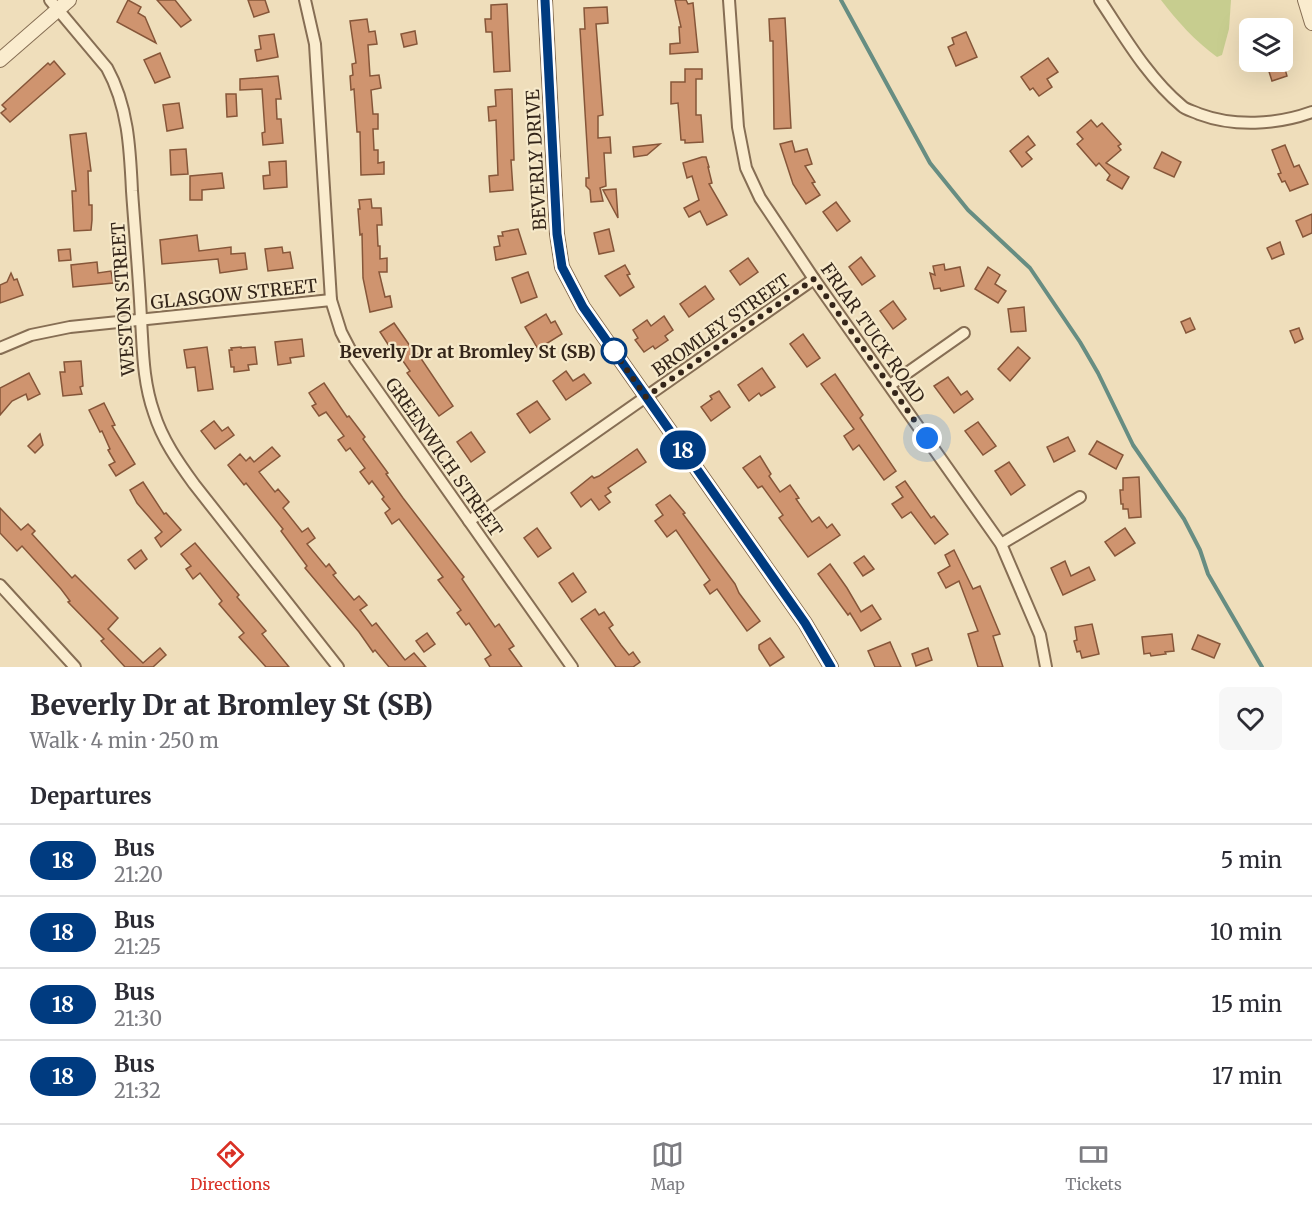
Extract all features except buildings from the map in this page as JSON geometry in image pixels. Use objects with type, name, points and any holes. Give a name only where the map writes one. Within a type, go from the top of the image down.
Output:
[{"type":"street","points":[[0,60],[54,5],[69,0]]},
{"type":"street","name":"GREENWICH STREET","points":[[305,0],[315,44],[317,66],[331,300],[341,332],[355,359],[572,667]]},
{"type":"street","name":"BEVERLY DRIVE","points":[[545,0],[557,234],[562,267],[583,307],[805,623],[831,667]]},
{"type":"street","name":"FRIAR TUCK ROAD","points":[[729,0],[738,127],[746,168],[760,198],[814,279],[1002,544],[1040,635],[1046,667]]},
{"type":"street","points":[[1100,0],[1141,59],[1184,108],[1215,120],[1257,123],[1300,117],[1312,112]]},
{"type":"street","points":[[1305,0],[1312,23]]},
{"type":"street","name":"WESTON STREET","points":[[54,5],[106,68],[114,81],[124,111],[130,149],[142,356],[154,414],[168,445],[194,484],[338,667]]},
{"type":"street","name":"BROMLEY STREET","points":[[469,521],[814,279]]},
{"type":"street","name":"GLASGOW STREET","points":[[0,348],[18,339],[50,331],[331,300]]},
{"type":"street","points":[[890,385],[964,333]]},
{"type":"street","points":[[1002,544],[1080,497]]},
{"type":"street","points":[[0,585],[75,667]]},
{"type":"green space","points":[[1161,0],[1231,0],[1229,29],[1222,55],[1217,57],[1202,45]]},
{"type":"waterway","points":[[841,0],[930,163],[968,210],[1030,268],[1080,342],[1098,373],[1133,445],[1184,519],[1200,550],[1208,574],[1262,667]]},
{"type":"bus line","name":"18","points":[[545,0],[557,234],[562,267],[583,307],[805,623],[831,667]]},
{"type":"place","name":"Beverly Dr at Bromley St (SB)","points":[[614,351]]},
{"type":"route","points":[[614,351],[608,343],[646,397],[814,279],[927,438]]}]
